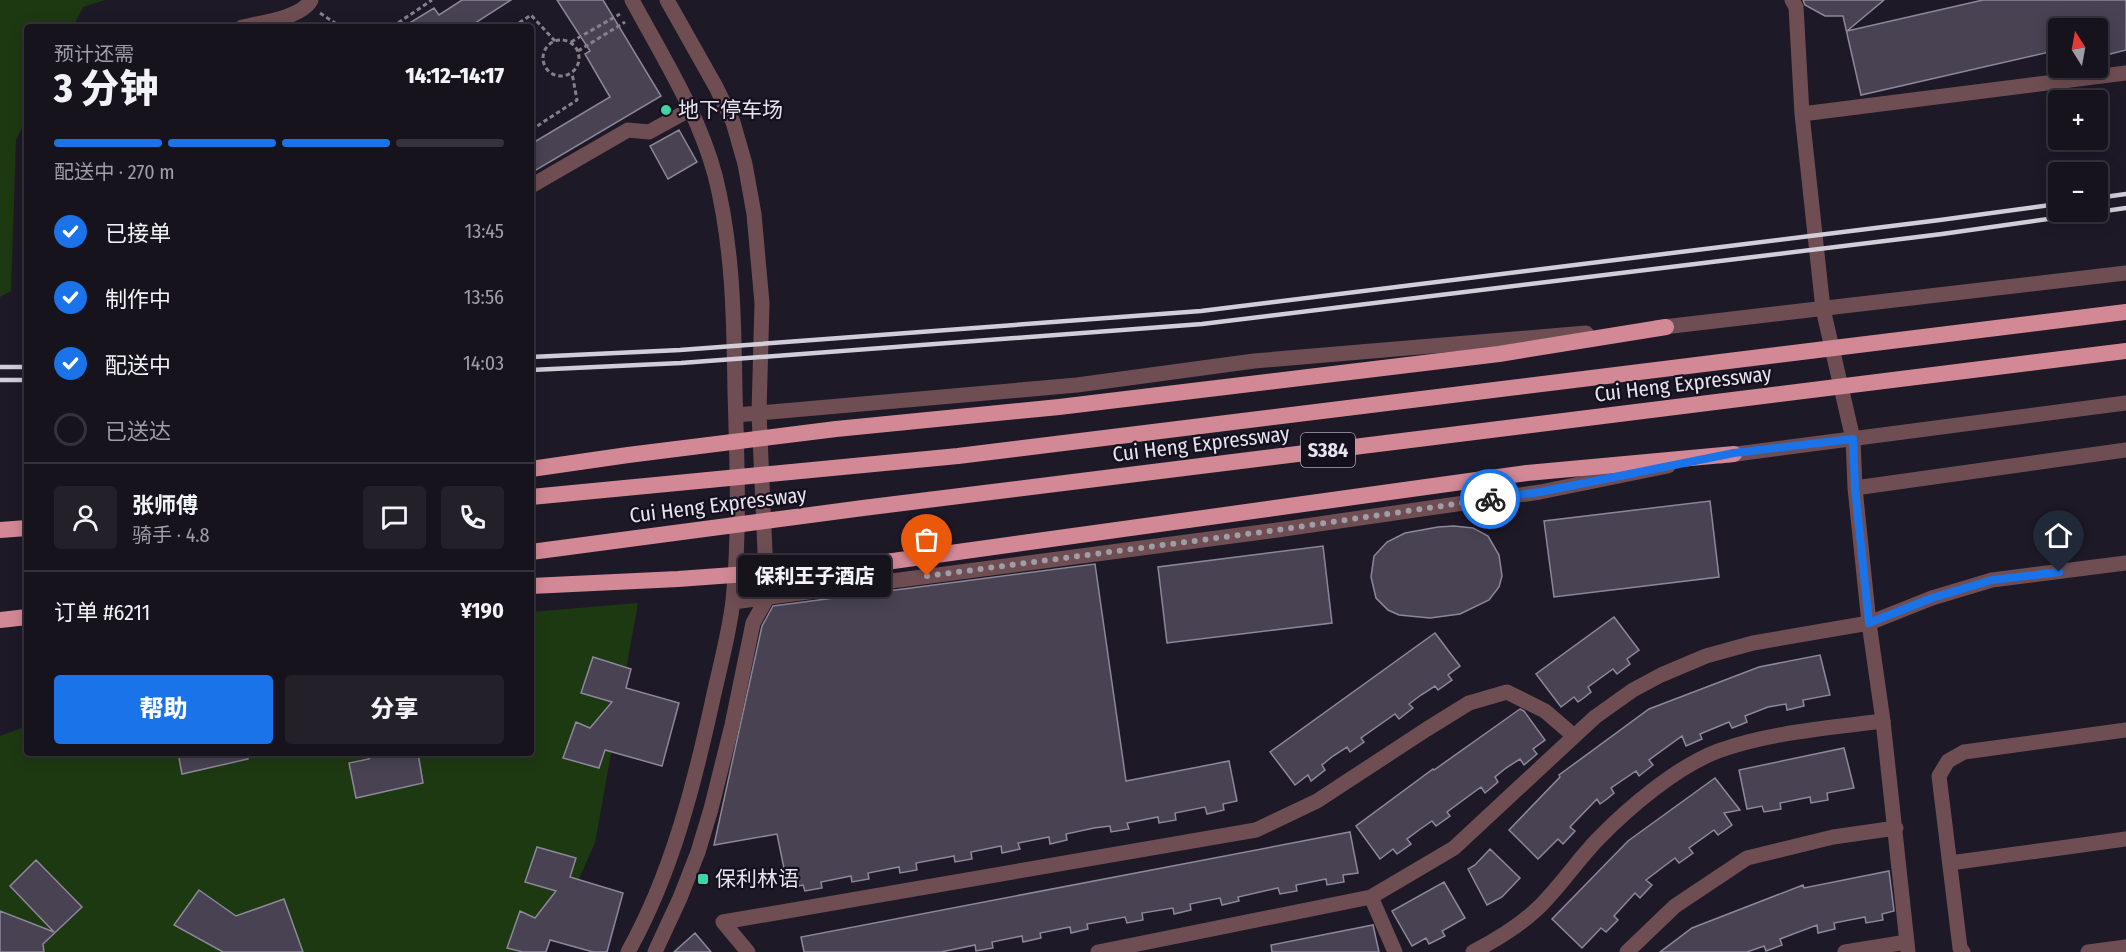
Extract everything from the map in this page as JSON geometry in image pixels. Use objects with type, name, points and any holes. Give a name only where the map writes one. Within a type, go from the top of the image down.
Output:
[{"type":"highway","name":"Cui Heng Expressway","points":[[534,497],[958,456],[2126,312]]},
{"type":"highway","points":[[534,469],[825,431],[1059,407],[1499,354],[1666,327]]},
{"type":"highway","name":"Cui Heng Expressway","points":[[534,552],[887,505],[2126,351]]},
{"type":"highway","points":[[534,586],[678,579],[856,566],[1527,473],[1734,453]]},
{"type":"highway","points":[[0,530],[24,528]]},
{"type":"highway","points":[[0,620],[24,617]]},
{"type":"street","points":[[655,952],[680,898],[701,841],[732,725],[753,623],[767,598],[759,412],[762,303],[754,214],[745,164],[733,122],[667,0]]},
{"type":"street","points":[[1792,0],[1796,7],[1802,114],[1823,309],[1853,439],[1855,488],[1869,623],[1884,721],[1907,947],[1845,952]]},
{"type":"street","points":[[255,24],[282,18],[310,2]]},
{"type":"street","points":[[628,952],[661,883],[682,826],[696,775],[733,602],[737,525],[734,304],[728,236],[714,173],[691,110],[635,6]]},
{"type":"street","points":[[1802,114],[2126,73]]},
{"type":"street","points":[[534,184],[628,130],[649,132],[691,110]]},
{"type":"street","points":[[736,415],[1077,385],[1254,361],[1666,327],[2126,273]]},
{"type":"street","points":[[733,602],[1270,531],[1528,494],[1734,453],[2126,404]]},
{"type":"street","points":[[1855,488],[2126,450]]},
{"type":"street","points":[[1098,952],[1371,897],[1454,848],[1595,717],[1633,690],[1706,656],[1753,643],[1869,623],[1932,598],[1992,580],[2126,564]]},
{"type":"street","points":[[748,952],[723,922],[1256,830],[1317,801],[1426,729],[1469,704],[1507,692],[1545,711],[1574,736]]},
{"type":"street","points":[[1473,952],[1506,934],[1537,909],[1597,840],[1655,789],[1688,766],[1717,752],[1747,743],[1884,721]]},
{"type":"street","points":[[1963,952],[1960,948],[1939,776],[1948,760],[1964,752],[2126,730]]},
{"type":"street","points":[[1627,952],[1675,906],[1747,858],[1833,837],[1896,828]]},
{"type":"street","points":[[1950,863],[2126,839]]},
{"type":"street","points":[[1371,897],[1395,952]]},
{"type":"street","points":[[2088,952],[2126,947]]},
{"type":"path","points":[[396,24],[432,0]]},
{"type":"path","points":[[310,2],[337,24]]},
{"type":"path","points":[[571,43],[635,6]]},
{"type":"path","points":[[578,51],[635,6]]},
{"type":"path","points":[[518,24],[531,15],[555,41]]},
{"type":"path","points":[[566,40],[578,51],[578,65],[572,73],[554,75],[545,66],[544,54],[555,41],[566,40]]},
{"type":"path","points":[[534,128],[577,100],[572,73]]},
{"type":"green space","points":[[0,0],[105,0],[83,7],[74,24],[24,24],[24,124],[16,140],[11,291],[0,297]]},
{"type":"green space","points":[[638,603],[595,843],[546,952],[0,952],[0,736],[24,727],[24,756],[534,756],[534,612]]},
{"type":"building","points":[[462,0],[511,0],[474,24],[408,24],[434,8],[439,15]]},
{"type":"building","points":[[557,0],[603,0],[661,96],[534,171],[534,142],[610,97],[585,54],[590,51]]},
{"type":"building","points":[[1803,0],[1884,0],[1847,31],[1983,0],[2126,0],[2126,50],[2108,54],[2108,18],[2048,18],[2048,52],[1861,95],[1843,16],[1825,16],[1805,5]]},
{"type":"building","points":[[679,130],[697,162],[668,179],[650,146]]},
{"type":"building","points":[[1710,501],[1719,577],[1554,597],[1544,521]]},
{"type":"building","points":[[1454,526],[1473,528],[1488,536],[1499,555],[1502,576],[1499,587],[1489,600],[1460,614],[1430,618],[1399,615],[1388,610],[1376,598],[1371,577],[1374,556],[1387,542],[1405,533]]},
{"type":"building","points":[[1323,546],[1332,623],[1167,643],[1158,567]]},
{"type":"building","points":[[1095,564],[1126,781],[1229,761],[1237,801],[1223,804],[1224,810],[1207,814],[1205,807],[1175,813],[1176,820],[1159,823],[1158,817],[1127,823],[1129,829],[1111,832],[1110,826],[1094,828],[1066,834],[1067,840],[1050,844],[1049,837],[1018,843],[1020,849],[1002,853],[1001,846],[971,852],[972,859],[955,862],[954,856],[916,863],[917,870],[900,873],[899,867],[868,873],[869,879],[852,882],[851,876],[821,882],[822,888],[805,891],[803,885],[788,888],[777,834],[714,845],[762,626],[773,606]]},
{"type":"building","points":[[1614,617],[1639,650],[1627,659],[1630,664],[1617,674],[1613,669],[1588,687],[1591,692],[1585,697],[1578,702],[1574,697],[1561,707],[1536,674]]},
{"type":"building","points":[[1435,633],[1460,666],[1448,675],[1452,680],[1438,690],[1435,686],[1421,695],[1409,704],[1413,708],[1399,719],[1395,714],[1361,738],[1364,742],[1350,752],[1347,747],[1333,756],[1322,765],[1325,770],[1311,781],[1308,775],[1295,785],[1270,752]]},
{"type":"building","points":[[1820,655],[1830,695],[1803,700],[1804,706],[1787,710],[1786,704],[1768,707],[1745,716],[1747,722],[1740,725],[1732,728],[1729,722],[1700,734],[1702,739],[1686,746],[1682,736],[1649,760],[1653,765],[1639,776],[1636,771],[1611,788],[1614,793],[1600,804],[1597,799],[1570,827],[1575,831],[1563,844],[1558,839],[1538,859],[1509,830],[1560,777],[1559,775],[1649,709],[1759,667]]},
{"type":"building","points":[[593,657],[631,669],[626,688],[679,703],[662,766],[605,750],[599,768],[563,758],[576,722],[590,728],[612,702],[581,693]]},
{"type":"building","points":[[1520,709],[1524,711],[1545,740],[1533,749],[1537,754],[1524,765],[1520,759],[1506,768],[1495,777],[1498,782],[1485,793],[1481,787],[1447,812],[1450,816],[1436,826],[1432,821],[1407,839],[1411,844],[1397,854],[1393,849],[1380,859],[1356,826]]},
{"type":"building","points":[[1844,748],[1854,788],[1827,793],[1828,800],[1811,803],[1810,797],[1780,803],[1781,809],[1764,812],[1762,806],[1747,809],[1739,770]]},
{"type":"building","points":[[179,756],[248,756],[248,759],[182,774]]},
{"type":"building","points":[[369,756],[418,756],[423,783],[356,798],[349,763],[369,759]]},
{"type":"building","points":[[1715,778],[1740,810],[1724,813],[1732,825],[1718,835],[1714,830],[1689,848],[1693,853],[1679,863],[1675,858],[1646,880],[1652,885],[1640,898],[1635,893],[1614,916],[1618,920],[1606,932],[1601,928],[1582,948],[1552,919],[1628,841]]},
{"type":"building","points":[[1350,832],[1358,873],[1343,875],[1344,882],[1327,885],[1326,879],[1296,885],[1297,891],[1280,894],[1278,888],[1238,897],[1239,901],[1222,905],[1220,898],[1190,904],[1191,910],[1174,914],[1173,908],[1142,913],[1143,920],[1127,923],[1125,917],[1087,924],[1088,929],[1071,933],[1070,927],[1040,933],[1041,938],[1023,942],[1022,936],[992,942],[993,948],[976,951],[975,945],[941,952],[804,952],[801,937]]},
{"type":"building","points":[[537,847],[576,858],[570,877],[623,893],[607,952],[593,952],[550,940],[546,952],[523,952],[507,948],[520,911],[535,918],[556,891],[525,882]]},
{"type":"building","points":[[1490,849],[1520,878],[1502,897],[1487,905],[1468,869]]},
{"type":"building","points":[[36,860],[82,907],[43,944],[44,952],[0,952],[0,911],[54,932],[10,886]]},
{"type":"building","points":[[1889,871],[1894,911],[1882,914],[1883,920],[1866,923],[1865,917],[1834,923],[1835,929],[1818,933],[1817,925],[1780,939],[1782,945],[1766,951],[1764,946],[1747,952],[1660,952],[1692,928],[1803,885],[1804,888]]},
{"type":"building","points":[[1444,882],[1465,918],[1442,931],[1445,936],[1429,944],[1426,938],[1412,946],[1392,911]]},
{"type":"building","points":[[199,890],[236,916],[284,899],[303,952],[223,952],[174,925]]},
{"type":"building","points":[[1373,925],[1379,952],[1272,952],[1271,945]]},
{"type":"building","points":[[695,933],[711,952],[674,952]]},
{"type":"railway","points":[[2108,196],[2126,194]]},
{"type":"railway","points":[[534,357],[680,350],[1201,311],[2048,205]]},
{"type":"railway","points":[[534,370],[681,363],[1202,324],[1942,234],[2126,208]]},
{"type":"railway","points":[[0,367],[24,367]]},
{"type":"railway","points":[[0,380],[24,380]]},
{"type":"way so far","points":[[927,576],[1270,531],[1490,499]]},
{"type":"place","name":"地下停车场","points":[[666,110]]},
{"type":"place","name":"保利王子酒店","points":[[927,576]]},
{"type":"place","name":"保利林语","points":[[703,879]]},
{"type":"route","points":[[1490,499],[1540,492],[1734,453],[1853,439],[1855,488],[1869,623],[1932,598],[1992,580],[2059,572]]}]
